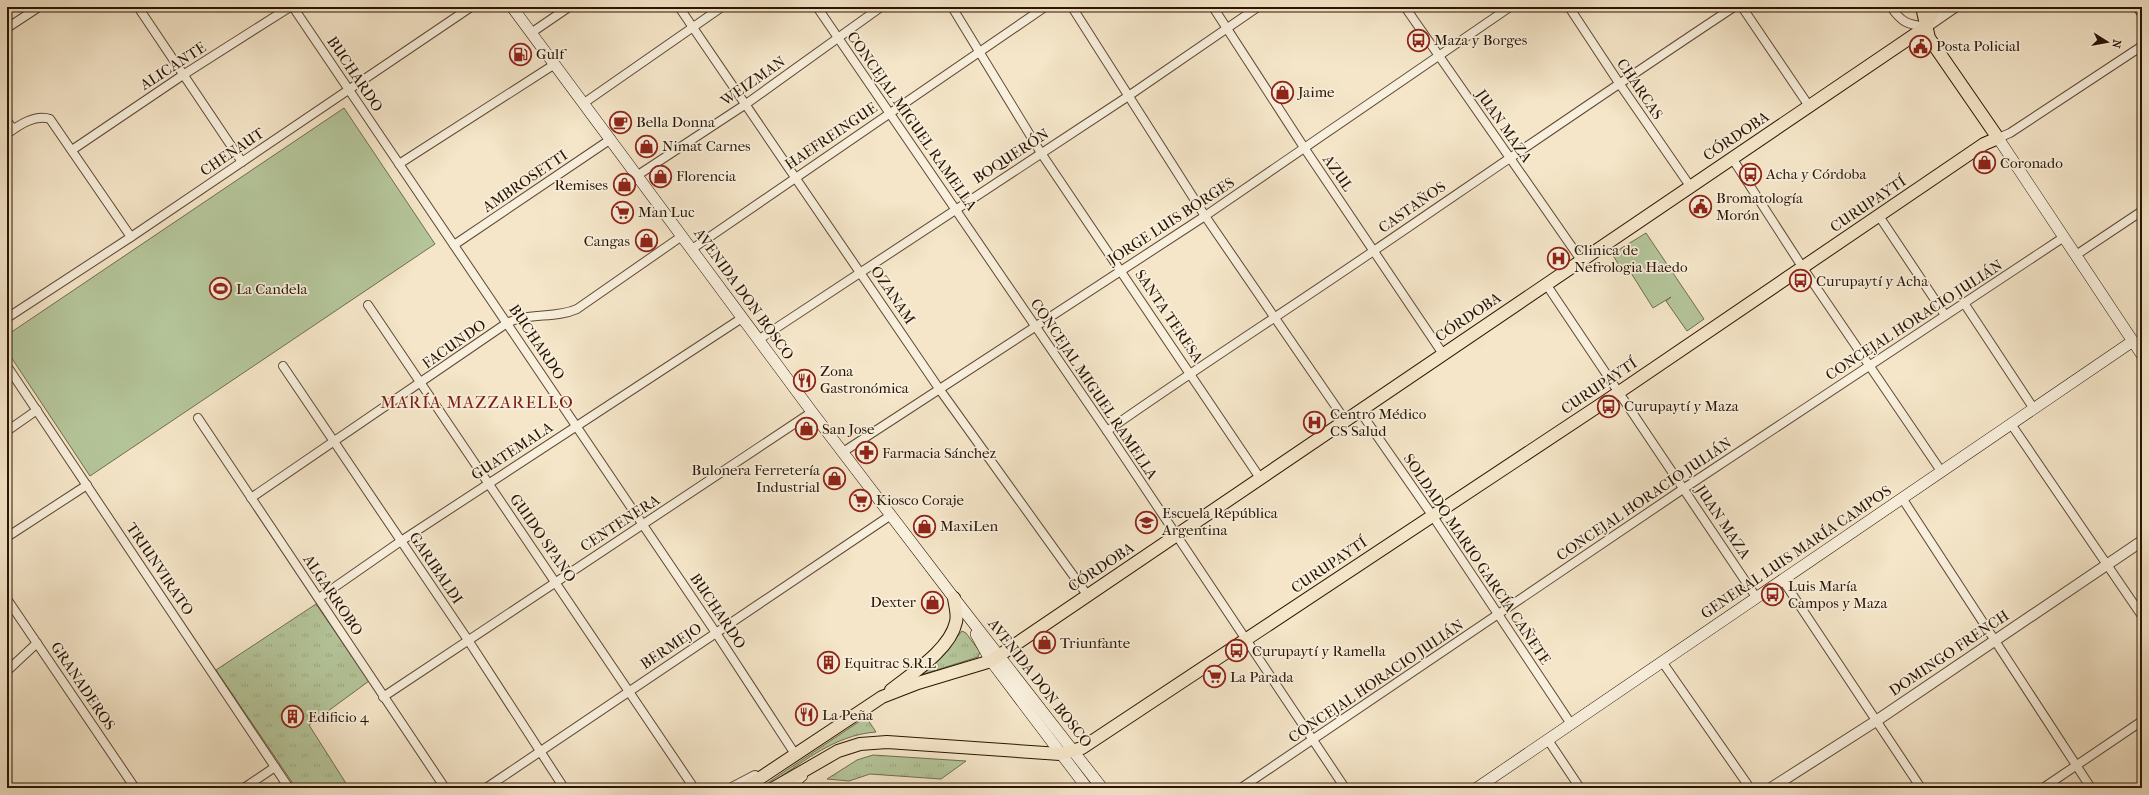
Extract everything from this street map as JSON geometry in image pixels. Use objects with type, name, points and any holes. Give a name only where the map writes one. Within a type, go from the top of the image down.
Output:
[{"type":"main road","name":"AVENIDA DON BOSCO","points":[[512,7],[638,175],[758,340],[954,598],[1060,754],[1087,788]]},
{"type":"main road","points":[[1922,7],[1929,38],[1998,138],[2142,356]]},
{"type":"main road","points":[[1926,27],[1934,7]]},
{"type":"main road","name":"CÓRDOBA","points":[[882,697],[918,683],[996,658],[1359,410],[1926,27]]},
{"type":"main road","name":"CURUPAYTÍ","points":[[780,787],[838,751],[860,744],[874,742],[1060,754],[1074,751],[1092,743],[1432,515],[1618,393],[1984,144],[1998,138]]},
{"type":"main road","name":"GENERAL LUIS MARÍA CAMPOS","points":[[1477,788],[1570,724],[1663,663],[1756,596],[2133,342]]},
{"type":"main road","points":[[745,788],[882,697],[928,661],[948,640],[956,622],[954,598]]},
{"type":"main road","name":"AVENIDA DON BOSCO","points":[[996,658],[1074,751],[1102,788]]},
{"type":"street","points":[[7,28],[39,7]]},
{"type":"street","points":[[138,7],[242,162]]},
{"type":"street","name":"ALICANTE","points":[[72,150],[183,75],[291,7]]},
{"type":"street","name":"BUCHARDO","points":[[291,7],[400,164],[716,633],[795,754]]},
{"type":"street","name":"CHENAUT","points":[[7,318],[131,237],[471,7]]},
{"type":"street","points":[[532,33],[569,7]]},
{"type":"street","name":"OZANAM","points":[[680,7],[940,390],[1088,596]]},
{"type":"street","points":[[584,103],[722,7]]},
{"type":"street","name":"CONCEJAL MIGUEL RAMELLA","points":[[817,7],[1107,431],[1345,788]]},
{"type":"street","name":"WEIZMAN","points":[[638,175],[746,104],[881,7]]},
{"type":"street","name":"SANTA TERESA","points":[[952,7],[981,52],[1041,153],[1122,270],[1260,478]]},
{"type":"street","name":"HAEFREINGUE","points":[[692,249],[796,176],[981,52],[1045,7]]},
{"type":"street","points":[[1072,7],[1127,97],[1205,216],[1345,420]]},
{"type":"street","name":"AZUL","points":[[1213,7],[1305,149],[1375,250],[1443,354]]},
{"type":"street","name":"BOQUERÓN","points":[[758,340],[1127,97],[1258,7]]},
{"type":"street","name":"JUAN MAZA","points":[[1405,7],[1581,260]]},
{"type":"street","name":"JORGE LUIS BORGES","points":[[843,452],[1205,216],[1305,149],[1510,7]]},
{"type":"street","name":"CHARCAS","points":[[1569,7],[1690,186]]},
{"type":"street","name":"CASTAÑOS","points":[[1107,431],[1190,372],[1375,250],[1509,157],[1734,7]]},
{"type":"street","points":[[1742,7],[1809,106]]},
{"type":"street","points":[[1891,7],[1899,19],[1908,24],[1926,27]]},
{"type":"street","name":"CÓRDOBA","points":[[1926,27],[1955,7]]},
{"type":"street","points":[[2137,7],[2142,14]]},
{"type":"street","name":"CURUPAYTÍ","points":[[1998,138],[2010,133],[2142,46]]},
{"type":"street","points":[[400,164],[554,64]]},
{"type":"street","points":[[7,121],[10,132],[35,118],[43,116],[50,119],[56,125],[131,237]]},
{"type":"street","name":"AMBROSETTI","points":[[454,245],[610,139]]},
{"type":"street","points":[[1732,158],[1803,268],[1941,472]]},
{"type":"street","points":[[2076,255],[2142,211]]},
{"type":"street","points":[[1878,216],[1945,315]]},
{"type":"street","name":"FACUNDO","points":[[251,498],[421,384],[507,323],[518,319],[562,314],[577,309],[682,236]]},
{"type":"street","name":"CONCEJAL HORACIO JULIÁN","points":[[1241,788],[1499,615],[1683,489],[2064,237]]},
{"type":"street","name":"JUAN MAZA","points":[[1546,284],[1756,596]]},
{"type":"street","points":[[1964,303],[2034,409]]},
{"type":"street","name":"GUIDO SPANO","points":[[368,305],[694,788]]},
{"type":"street","name":"GUATEMALA","points":[[319,598],[401,541],[742,318]]},
{"type":"street","name":"TRIUNVIRATO","points":[[7,366],[289,788]]},
{"type":"street","name":"GARIBALDI","points":[[283,366],[468,640],[564,788]]},
{"type":"street","points":[[7,431],[37,410]]},
{"type":"street","name":"SOLDADO MARIO GARCÍA CAÑETE","points":[[1359,410],[1432,515],[1570,724]]},
{"type":"street","name":"CENTENERA","points":[[383,697],[812,412]]},
{"type":"street","name":"ALGARROBO","points":[[198,418],[445,788]]},
{"type":"street","points":[[2012,424],[2142,616]]},
{"type":"street","points":[[7,538],[87,485]]},
{"type":"street","points":[[1902,498],[2091,788]]},
{"type":"street","name":"BERMEJO","points":[[486,788],[891,515]]},
{"type":"street","name":"DOMINGO FRENCH","points":[[1771,788],[1876,721],[2142,541]]},
{"type":"street","points":[[1782,579],[1921,788]]},
{"type":"street","name":"GRANADEROS","points":[[7,599],[135,788]]},
{"type":"street","points":[[7,671],[36,643]]},
{"type":"street","points":[[1663,663],[1750,788]]},
{"type":"street","points":[[2043,788],[2142,721]]},
{"type":"street","points":[[1548,740],[1580,788]]},
{"type":"street","points":[[732,788],[795,754]]},
{"type":"street","points":[[244,788],[275,768]]},
{"type":"green space","name":"La Candela","points":[[344,108],[435,244],[90,476],[7,351],[7,335]]},
{"type":"green space","points":[[1646,233],[1704,319],[1687,331],[1666,301],[1671,297],[1653,308],[1631,273],[1626,276],[1612,254]]},
{"type":"green space","points":[[316,604],[369,681],[309,725],[349,788],[296,788],[216,670]]},
{"type":"green space","points":[[962,631],[966,633],[980,652],[978,657],[917,676],[943,654]]},
{"type":"green space","points":[[866,717],[876,732],[860,734],[831,745],[817,752],[765,788],[760,788]]},
{"type":"green space","points":[[873,755],[966,761],[941,779],[870,774],[849,781],[827,779],[857,760]]},
{"type":"place","name":"Maza y Borges","points":[[1418,40]]},
{"type":"place","name":"Posta Policial","points":[[1921,46]]},
{"type":"place","name":"Gulf","points":[[521,54]]},
{"type":"place","name":"Jaime","points":[[1283,92]]},
{"type":"place","name":"Bella Donna","points":[[621,122]]},
{"type":"place","name":"Nimat Carnes","points":[[647,146]]},
{"type":"place","name":"Coronado","points":[[1984,163]]},
{"type":"place","name":"Acha y Córdoba","points":[[1750,174]]},
{"type":"place","name":"Florencia","points":[[661,176]]},
{"type":"place","name":"Remises","points":[[624,185]]},
{"type":"place","name":"Bromatología Morón","points":[[1701,207]]},
{"type":"place","name":"Man Luc","points":[[622,212]]},
{"type":"place","name":"Cangas","points":[[646,241]]},
{"type":"place","name":"Clinica de Nefrologia Haedo","points":[[1558,259]]},
{"type":"place","name":"Curupaytí y Acha","points":[[1800,281]]},
{"type":"place","name":"La Candela","points":[[221,289]]},
{"type":"place","name":"Zona Gastronómica","points":[[805,380]]},
{"type":"place","name":"Curupaytí y Maza","points":[[1608,406]]},
{"type":"place","name":"Centro Médico CS Salud","points":[[1315,423]]},
{"type":"place","name":"San Jose","points":[[806,429]]},
{"type":"place","name":"Farmacia Sánchez","points":[[866,453]]},
{"type":"place","name":"Bulonera Ferretería Industrial","points":[[835,479]]},
{"type":"place","name":"Kiosco Coraje","points":[[861,500]]},
{"type":"place","name":"Escuela República Argentina","points":[[1147,522]]},
{"type":"place","name":"MaxiLen","points":[[924,526]]},
{"type":"place","name":"Luis María Campos y Maza","points":[[1773,595]]},
{"type":"place","name":"Dexter","points":[[932,602]]},
{"type":"place","name":"Triunfante","points":[[1045,643]]},
{"type":"place","name":"Curupaytí y Ramella","points":[[1236,651]]},
{"type":"place","name":"Equitrac S.R.L","points":[[828,663]]},
{"type":"place","name":"La Parada","points":[[1215,677]]},
{"type":"place","name":"La Peña","points":[[806,715]]},
{"type":"place","name":"Edificio 4","points":[[292,717]]},
{"type":"district","name":"MARÍA MAZZARELLO","points":[[477,402]]}]
